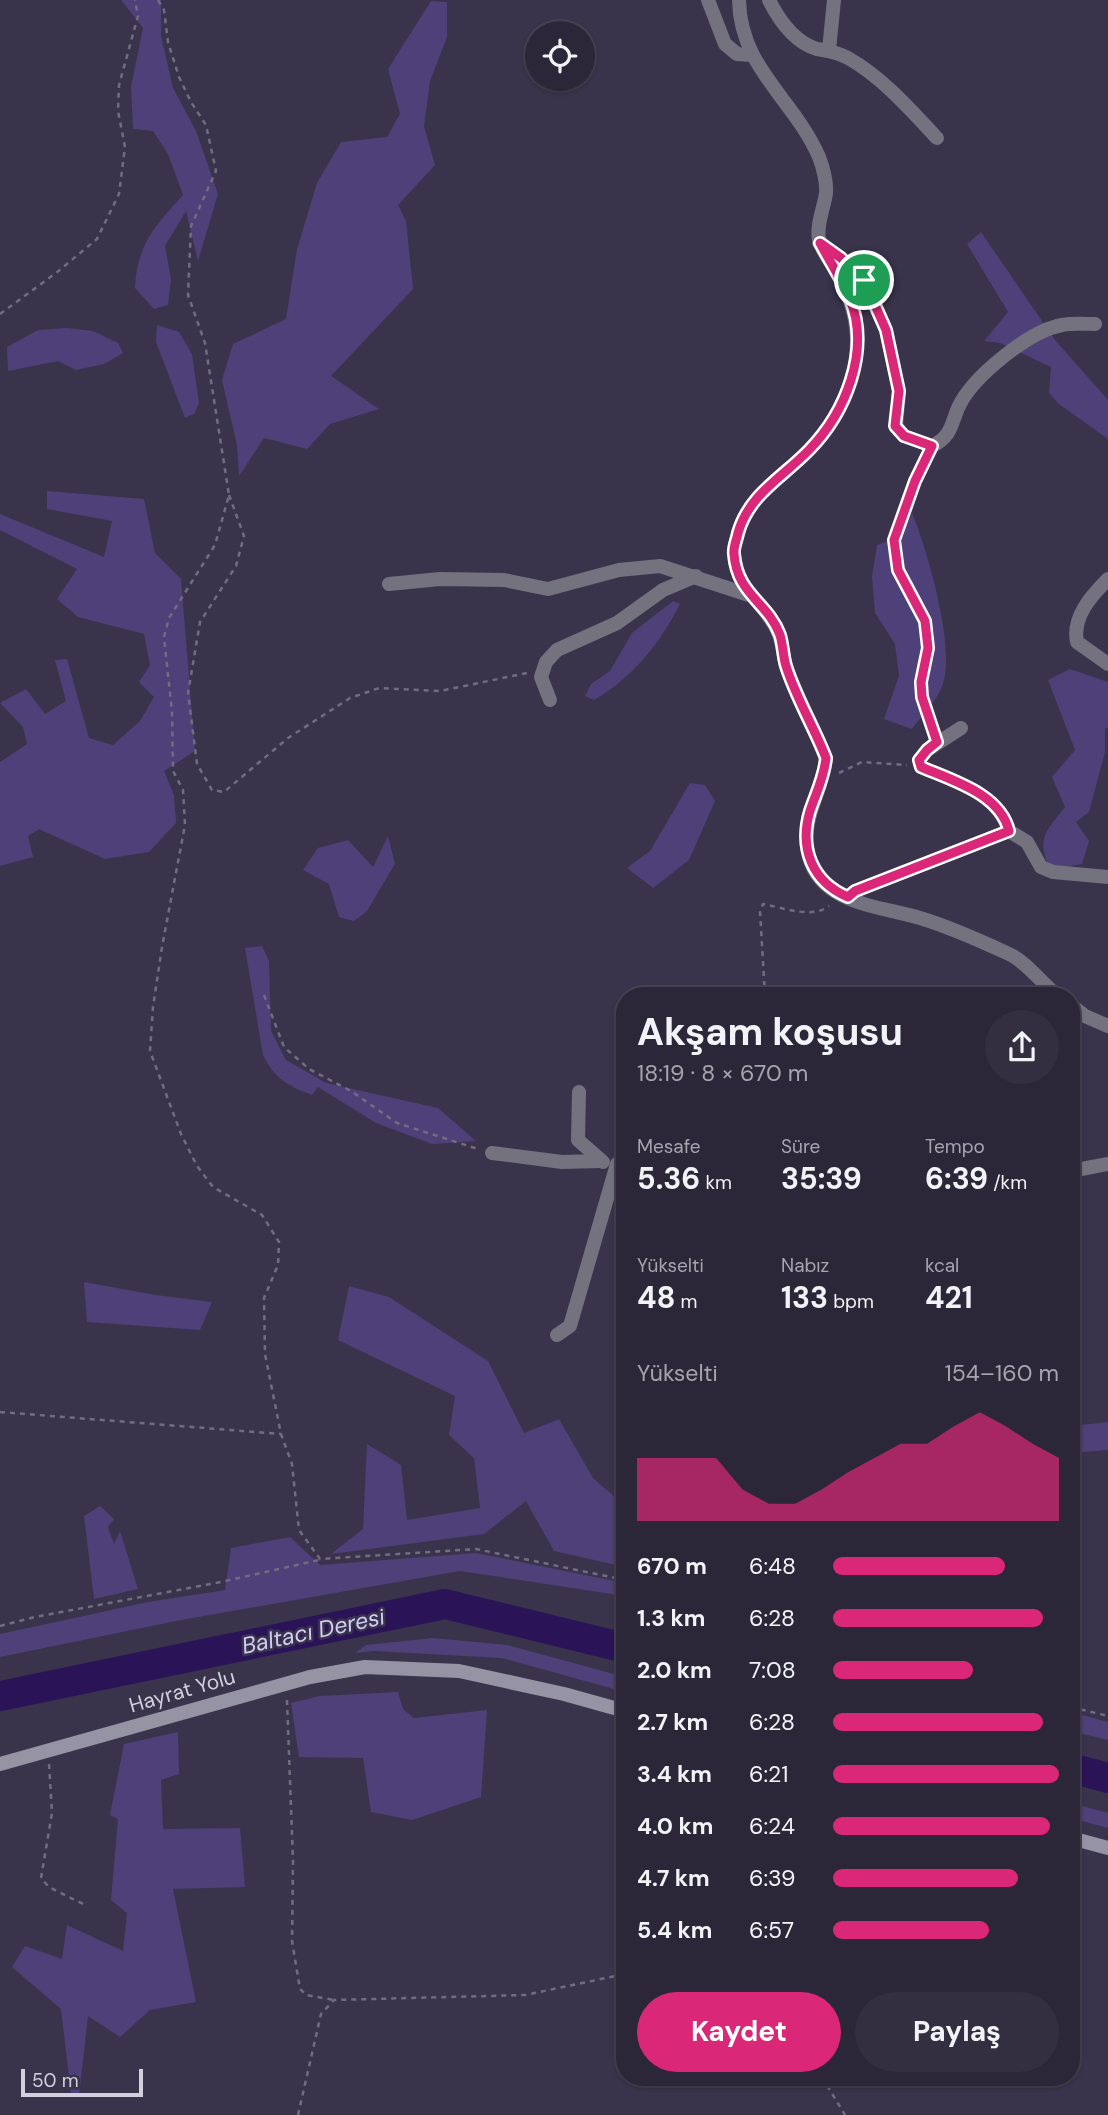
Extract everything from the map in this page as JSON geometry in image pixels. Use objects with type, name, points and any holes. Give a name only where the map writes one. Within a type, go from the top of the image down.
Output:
[{"type":"main road","name":"Hayrat Yolu","points":[[0,1764],[287,1684],[365,1667],[459,1671],[616,1708]]},
{"type":"main road","points":[[1080,1840],[1108,1848]]},
{"type":"street","points":[[708,0],[725,44],[737,54],[751,55]]},
{"type":"street","points":[[740,0],[743,38],[751,55],[806,131],[820,160],[827,190],[818,232],[820,243],[851,301],[856,328],[855,354],[848,390],[834,420],[808,451],[764,490],[743,517],[733,552],[741,582],[749,595],[769,613],[780,635],[786,665],[826,758],[824,774],[806,829],[811,865],[825,885],[862,905],[920,918],[1013,956],[1048,987]]},
{"type":"street","points":[[769,0],[779,21],[797,38],[815,48],[829,50],[848,58],[902,100],[937,138]]},
{"type":"street","points":[[829,50],[834,0]]},
{"type":"street","points":[[820,243],[864,280],[886,330],[899,391],[895,426],[904,436],[932,446],[943,441],[951,430],[959,406],[988,370],[1027,340],[1061,325],[1095,324]]},
{"type":"street","points":[[389,584],[440,579],[504,580],[548,589],[619,570],[660,566],[749,595]]},
{"type":"street","points":[[550,700],[541,677],[546,662],[557,650],[617,623],[663,590],[696,576]]},
{"type":"street","points":[[1108,579],[1084,607],[1075,630],[1077,642],[1108,664]]},
{"type":"street","points":[[961,728],[927,750],[919,760],[921,767],[959,783],[994,804],[1003,814],[1009,831],[1027,842],[1041,867],[1053,872],[1108,877]]},
{"type":"street","points":[[845,896],[1009,831]]},
{"type":"street","points":[[1080,1012],[1108,1026]]},
{"type":"street","points":[[579,1093],[578,1140],[600,1161]]},
{"type":"street","points":[[492,1153],[616,1164]]},
{"type":"street","points":[[1080,1169],[1102,1165]]},
{"type":"street","points":[[1080,1177],[1102,1165]]},
{"type":"street","points":[[557,1335],[570,1326],[616,1181]]},
{"type":"path","points":[[0,314],[57,273],[97,239],[120,194],[125,147],[118,111],[119,85],[138,16],[135,0]]},
{"type":"path","points":[[158,0],[164,10],[168,42],[179,77],[191,103],[206,125],[216,171],[191,226],[188,295],[205,343],[229,495],[244,536],[236,566],[200,622],[188,693],[197,764],[212,790],[224,792],[288,738],[350,698],[379,688],[440,691],[543,670]]},
{"type":"path","points":[[932,446],[915,481],[894,540],[898,570],[925,621],[928,648],[921,682],[922,697],[937,742]]},
{"type":"path","points":[[229,495],[215,545],[169,618],[164,637],[172,712],[173,771],[183,790],[186,825],[162,947],[150,1051],[181,1134],[197,1166],[213,1188],[262,1215],[279,1242],[278,1265],[264,1298],[265,1354],[281,1434],[292,1464],[299,1530],[320,1559]]},
{"type":"path","points":[[816,794],[842,770],[862,762],[921,767]]},
{"type":"path","points":[[764,987],[760,911],[763,904],[805,912],[822,911],[845,896]]},
{"type":"path","points":[[264,995],[284,1047],[309,1069],[351,1091],[397,1123],[492,1153]]},
{"type":"path","points":[[0,1412],[281,1434]]},
{"type":"path","points":[[0,1626],[221,1582],[320,1559],[476,1549],[616,1578]]},
{"type":"path","points":[[287,1684],[293,1861],[292,1941],[300,1989],[306,1995],[334,2000],[525,1995],[616,1976]]},
{"type":"path","points":[[1080,1709],[1108,1716]]},
{"type":"path","points":[[49,1751],[52,1813],[41,1878],[49,1888],[83,1904]]},
{"type":"path","points":[[299,2115],[321,2014],[334,2000]]},
{"type":"path","points":[[827,2086],[845,2115]]},
{"type":"shaded area","points":[[121,0],[161,0],[161,35],[173,88],[196,131],[218,194],[198,261],[186,211],[165,246],[171,279],[168,305],[154,309],[135,288],[139,259],[156,226],[183,195],[168,154],[153,131],[133,129],[131,87],[143,28]]},
{"type":"shaded area","points":[[431,1],[447,2],[447,37],[430,81],[424,126],[435,165],[398,205],[406,221],[413,289],[331,376],[379,409],[330,424],[307,449],[264,438],[239,476],[237,445],[222,380],[233,344],[286,319],[297,249],[317,183],[341,142],[387,137],[400,114],[388,69]]},
{"type":"shaded area","points":[[981,232],[1055,340],[1108,400],[1108,439],[1059,404],[1049,393],[1051,367],[1000,343],[984,341],[1008,312],[967,244]]},
{"type":"shaded area","points":[[157,325],[179,332],[192,354],[199,403],[194,414],[185,418],[156,342]]},
{"type":"shaded area","points":[[67,328],[93,331],[118,343],[123,353],[104,364],[76,370],[58,361],[8,371],[7,347],[38,330]]},
{"type":"shaded area","points":[[47,491],[144,499],[155,553],[181,579],[195,751],[164,771],[174,795],[176,823],[149,852],[105,859],[39,829],[28,836],[33,857],[0,866],[0,762],[27,744],[23,727],[0,703],[26,689],[45,714],[66,701],[55,660],[67,659],[89,738],[113,745],[140,721],[154,697],[139,682],[150,665],[144,634],[78,617],[57,599],[77,569],[0,530],[0,514],[104,557],[112,521],[47,509]]},
{"type":"shaded area","points":[[912,513],[938,598],[946,647],[946,668],[941,690],[912,729],[884,719],[899,676],[895,644],[875,613],[872,577],[877,545],[902,536]]},
{"type":"shaded area","points":[[673,601],[680,604],[654,646],[633,671],[594,700],[585,696],[591,684],[610,671],[632,633]]},
{"type":"shaded area","points":[[1070,669],[1108,682],[1108,727],[1105,729],[1105,752],[1089,812],[1076,822],[1089,841],[1082,864],[1062,868],[1048,864],[1043,847],[1049,827],[1065,807],[1052,777],[1075,750],[1048,680]]},
{"type":"shaded area","points":[[690,783],[705,785],[715,801],[689,860],[653,888],[627,868],[650,851]]},
{"type":"shaded area","points":[[388,836],[395,864],[367,911],[354,921],[339,917],[329,884],[303,870],[318,848],[348,840],[373,867]]},
{"type":"shaded area","points":[[262,946],[269,961],[271,1031],[286,1060],[326,1083],[438,1108],[476,1141],[432,1144],[376,1123],[318,1087],[312,1095],[277,1075],[263,1055],[245,948]]},
{"type":"shaded area","points":[[84,1282],[212,1302],[200,1330],[87,1322]]},
{"type":"shaded area","points":[[349,1286],[389,1297],[488,1361],[524,1433],[559,1419],[593,1478],[616,1498],[616,1565],[554,1551],[526,1501],[484,1534],[331,1554],[363,1529],[367,1444],[401,1465],[407,1520],[480,1508],[474,1458],[449,1435],[455,1396],[338,1340]]},
{"type":"shaded area","points":[[1108,1422],[1108,1450],[1080,1452],[1080,1425]]},
{"type":"shaded area","points":[[100,1506],[114,1519],[108,1527],[114,1544],[120,1531],[138,1589],[94,1599],[84,1516]]},
{"type":"shaded area","points":[[290,1537],[320,1565],[476,1553],[616,1581],[616,1595],[460,1571],[181,1620],[0,1657],[0,1634],[148,1602],[225,1590],[231,1548]]},
{"type":"shaded area","points":[[433,1638],[507,1645],[616,1675],[616,1690],[502,1658],[374,1651],[355,1653],[366,1645]]},
{"type":"shaded area","points":[[398,1692],[403,1709],[414,1718],[487,1710],[481,1797],[412,1820],[371,1812],[363,1758],[299,1757],[291,1703],[320,1696]]},
{"type":"shaded area","points":[[1080,1714],[1108,1722],[1108,1740],[1080,1733]]},
{"type":"shaded area","points":[[178,1732],[179,1774],[161,1780],[163,1829],[240,1828],[245,1887],[173,1889],[196,2002],[150,2010],[120,2037],[88,2016],[79,2096],[71,2094],[61,2009],[12,1967],[25,1946],[62,1959],[67,1925],[123,1951],[127,1913],[111,1900],[118,1819],[110,1815],[124,1744]]},
{"type":"shaded area","points":[[1080,1805],[1108,1813],[1108,1828],[1080,1820]]},
{"type":"waterway","name":"Baltacı Deresi","points":[[0,1696],[445,1604],[616,1646]]},
{"type":"waterway","name":"Baltacı Deresi","points":[[1080,1770],[1108,1778]]},
{"type":"route","points":[[820,243],[864,280],[886,330],[899,391],[895,426],[904,436],[932,446],[915,481],[894,540],[898,570],[925,621],[928,648],[921,682],[922,697],[937,742],[919,760],[921,767],[959,783],[994,804],[1003,814],[1009,831],[855,891],[848,897],[825,885],[811,865],[806,829],[824,774],[826,758],[786,665],[780,635],[769,613],[749,595],[741,582],[733,552],[743,517],[764,490],[808,451],[834,420],[848,390],[855,354],[856,328],[851,301],[820,243]]}]
